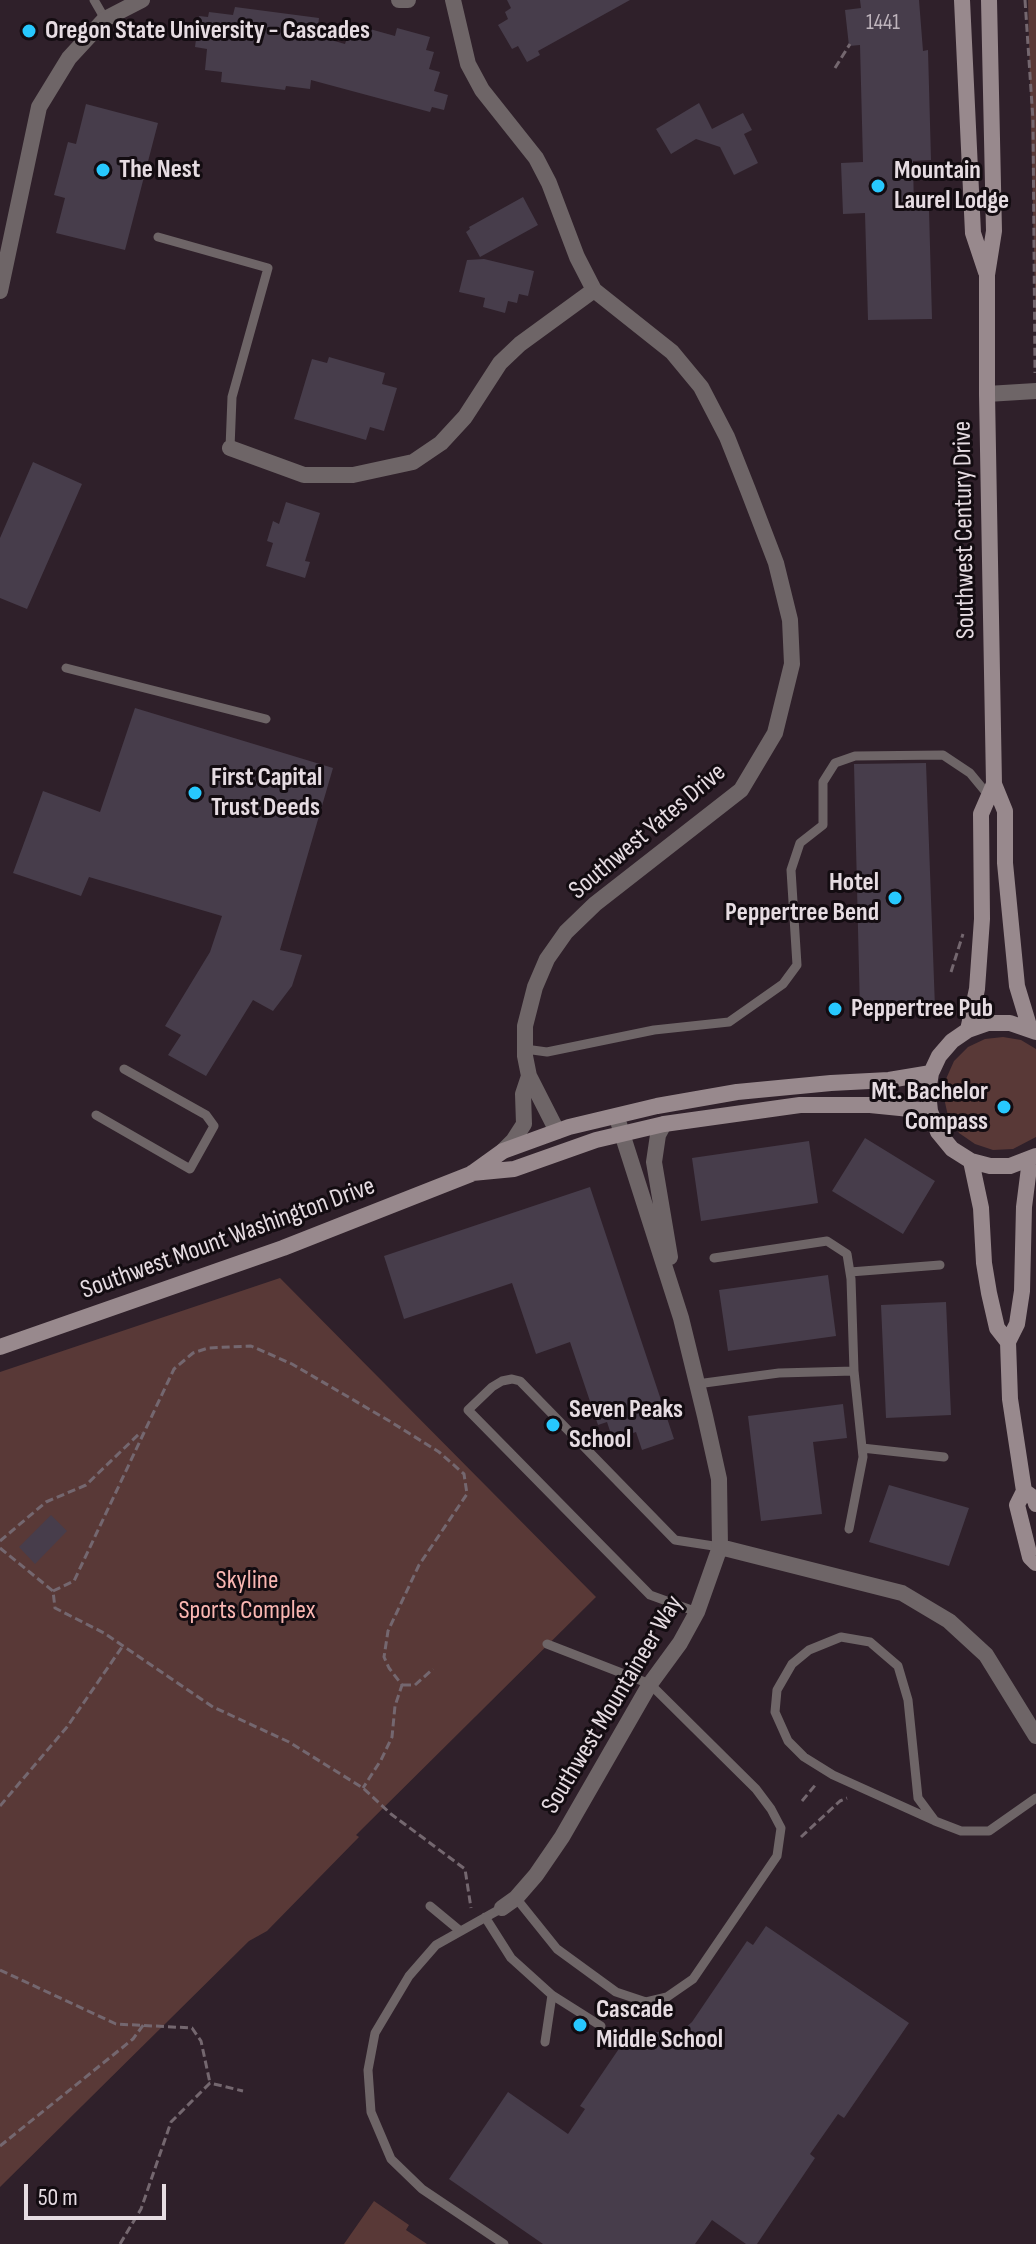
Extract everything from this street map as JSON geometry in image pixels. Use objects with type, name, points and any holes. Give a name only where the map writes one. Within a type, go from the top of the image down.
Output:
[{"type":"main road","name":"Southwest Century Drive","points":[[962,0],[973,233],[987,275]]},
{"type":"main road","name":"Southwest Century Drive","points":[[968,1030],[977,989],[982,919],[981,814],[991,790],[987,275],[994,231],[989,0]]},
{"type":"main road","name":"Southwest Century Drive","points":[[991,790],[1005,811],[1005,863],[1017,986],[1033,1030]]},
{"type":"main road","points":[[1033,1030],[1010,1023],[988,1023],[968,1030],[952,1041],[939,1056],[931,1073],[928,1092],[930,1111],[938,1132],[952,1149],[971,1161],[990,1166],[1010,1166],[1033,1158],[1024,1207],[1022,1291],[1017,1324],[1008,1342],[1010,1399],[1024,1491],[1017,1505],[1030,1557],[1036,1563]]},
{"type":"main road","name":"Southwest Mount Washington Drive","points":[[0,1347],[283,1248],[471,1174],[503,1151],[557,1131],[616,1114],[737,1092],[889,1080],[931,1073]]},
{"type":"main road","name":"Southwest Mount Washington Drive","points":[[471,1174],[514,1169],[596,1140],[664,1124],[800,1105],[870,1105],[930,1111]]},
{"type":"main road","points":[[971,1161],[981,1208],[989,1293],[997,1328],[1008,1342]]},
{"type":"main road","points":[[1024,1491],[1035,1499],[1036,1504]]},
{"type":"street","points":[[0,291],[39,107],[69,58],[105,19],[142,0]]},
{"type":"street","points":[[399,0],[408,0]]},
{"type":"street","name":"Southwest Yates Drive","points":[[453,0],[468,64],[482,90],[536,158],[594,290],[672,352],[701,387],[727,437],[776,563],[790,620],[792,664],[775,733],[741,790],[595,904],[566,932],[547,959],[535,987],[525,1026],[525,1049],[529,1076],[557,1131]]},
{"type":"street","points":[[230,448],[304,475],[353,475],[413,462],[465,417],[500,363],[520,344],[594,290]]},
{"type":"street","points":[[987,394],[1036,391]]},
{"type":"street","name":"Southwest Yates Drive","points":[[503,1151],[524,1124],[523,1094],[529,1076]]},
{"type":"street","name":"Southwest Mountaineer Way","points":[[616,1114],[681,1318]]},
{"type":"street","name":"Southwest Mountaineer Way","points":[[502,1908],[516,1898],[562,1837],[650,1684],[680,1643],[697,1612],[720,1547],[719,1479],[681,1318],[654,1162],[658,1135],[664,1124]]},
{"type":"street","points":[[720,1547],[902,1593],[949,1621],[986,1655],[1036,1736]]},
{"type":"lane","points":[[94,0],[105,19]]},
{"type":"lane","points":[[158,237],[268,268],[232,397],[230,448]]},
{"type":"lane","points":[[66,668],[266,719]]},
{"type":"lane","points":[[525,1049],[547,1052],[654,1030],[729,1022],[783,984],[797,965],[791,870],[800,843],[823,825],[823,782],[835,763],[855,756],[943,755],[991,790]]},
{"type":"lane","points":[[96,1115],[190,1169],[214,1126],[206,1115],[124,1069]]},
{"type":"lane","points":[[714,1258],[827,1241],[847,1254],[863,1457],[849,1529]]},
{"type":"lane","points":[[850,1272],[940,1265]]},
{"type":"lane","points":[[697,1384],[779,1373],[854,1371]]},
{"type":"lane","points":[[697,1612],[650,1595],[468,1410],[502,1381],[520,1381],[675,1540],[720,1547]]},
{"type":"lane","points":[[862,1448],[944,1457]]},
{"type":"lane","points":[[935,1821],[918,1798],[908,1700],[898,1666],[870,1642],[841,1637],[809,1650],[792,1664],[777,1690],[775,1712],[788,1741],[804,1757],[833,1775],[935,1821],[961,1831],[989,1831],[1036,1798]]},
{"type":"lane","points":[[516,1898],[557,1949],[616,1992],[646,2002],[667,1997],[693,1979],[777,1856],[781,1828],[756,1789],[650,1684],[547,1644]]},
{"type":"lane","points":[[430,1906],[459,1930]]},
{"type":"lane","points":[[502,1908],[436,1945],[409,1976],[375,2033],[368,2070],[371,2112],[391,2159],[422,2189],[504,2244]]},
{"type":"lane","points":[[485,1917],[511,1958],[552,1995],[601,2026]]},
{"type":"lane","points":[[545,2042],[552,1995]]},
{"type":"path","points":[[1025,0],[1033,120],[1036,391]]},
{"type":"path","points":[[835,68],[850,44]]},
{"type":"path","points":[[53,1591],[74,1581],[174,1369],[193,1353],[208,1348],[251,1346],[292,1364],[391,1422],[439,1452],[464,1474],[467,1494],[419,1565],[388,1631],[384,1657],[402,1685]]},
{"type":"path","points":[[0,1541],[46,1502],[86,1485],[145,1428]]},
{"type":"path","points":[[0,1548],[53,1591],[55,1608],[104,1633],[213,1707],[289,1742],[363,1788],[391,1814],[465,1869],[473,1923]]},
{"type":"path","points":[[0,1806],[67,1727],[122,1647]]},
{"type":"path","points":[[402,1685],[415,1685],[433,1669]]},
{"type":"path","points":[[363,1788],[392,1737],[395,1706],[402,1685]]},
{"type":"path","points":[[802,1801],[813,1791],[818,1781],[817,1773]]},
{"type":"path","points":[[801,1837],[840,1801],[849,1798]]},
{"type":"path","points":[[0,1970],[116,2024],[192,2028],[201,2041],[210,2083]]},
{"type":"path","points":[[0,2146],[133,2039],[144,2024]]},
{"type":"path","points":[[210,2083],[243,2091]]},
{"type":"path","points":[[120,2244],[141,2209],[171,2122],[210,2083]]},
{"type":"green space","points":[[1028,0],[1036,0],[1036,333]]},
{"type":"green space","points":[[1003,1037],[1021,1040],[1036,1049],[1036,1137],[1013,1149],[993,1150],[975,1144],[959,1133],[948,1116],[944,1098],[946,1079],[954,1061],[968,1047],[985,1039]]},
{"type":"green space","name":"Skyline Sports Complex","points":[[280,1278],[596,1597],[356,1835],[359,1837],[267,1931],[249,1941],[0,2187],[0,1372]]},
{"type":"green space","points":[[374,2201],[409,2225],[406,2230],[427,2244],[344,2244]]},
{"type":"building","points":[[507,0],[630,0],[538,51],[540,55],[527,62],[518,46],[512,49],[498,25],[508,19],[505,12],[511,8]]},
{"type":"building","name":"Mountain Laurel Lodge","points":[[860,0],[919,0],[923,51],[928,50],[931,160],[913,161],[914,210],[929,210],[932,319],[868,320],[865,213],[843,214],[841,163],[863,162],[860,45],[849,46],[845,10],[861,8]]},
{"type":"building","points":[[235,7],[319,18],[317,36],[345,44],[350,28],[358,30],[359,26],[395,36],[397,28],[430,37],[426,50],[434,52],[429,69],[440,72],[434,91],[448,95],[444,110],[432,107],[430,112],[311,80],[310,89],[286,86],[285,90],[221,82],[222,72],[205,70],[207,49],[195,47],[199,16],[208,17],[209,12],[233,15]]},
{"type":"building","points":[[699,103],[712,129],[743,113],[752,130],[744,134],[758,163],[734,175],[720,147],[696,139],[671,154],[656,129]]},
{"type":"building","name":"The Nest","points":[[86,104],[158,123],[125,250],[56,233],[65,198],[54,195],[68,142],[76,144]]},
{"type":"building","points":[[523,197],[538,225],[480,257],[466,232],[469,227]]},
{"type":"building","points":[[484,259],[534,271],[528,296],[519,294],[517,303],[508,301],[505,313],[483,307],[485,298],[459,292],[467,260]]},
{"type":"building","points":[[329,357],[385,373],[382,384],[397,388],[384,431],[370,427],[366,440],[294,419],[312,359],[327,363]]},
{"type":"building","points":[[33,462],[82,484],[27,609],[0,598],[0,538]]},
{"type":"building","points":[[286,502],[320,513],[305,561],[310,562],[305,578],[266,566],[273,543],[267,541],[273,521],[279,524]]},
{"type":"building","points":[[135,708],[333,768],[280,950],[302,955],[292,986],[273,1011],[253,1000],[206,1076],[168,1055],[181,1035],[165,1026],[210,952],[222,916],[89,877],[81,896],[13,873],[43,791],[100,812]]},
{"type":"building","name":"Hotel Peppertree Bend","points":[[926,763],[935,1008],[860,1011],[854,764]]},
{"type":"building","points":[[865,1138],[935,1181],[903,1234],[832,1191]]},
{"type":"building","points":[[809,1141],[818,1203],[701,1221],[692,1158]]},
{"type":"building","points":[[590,1187],[674,1439],[642,1450],[636,1432],[613,1440],[607,1422],[598,1425],[570,1342],[536,1354],[512,1283],[404,1319],[384,1256]]},
{"type":"building","points":[[828,1275],[836,1336],[728,1351],[719,1290]]},
{"type":"building","points":[[946,1302],[951,1415],[886,1418],[881,1305]]},
{"type":"building","points":[[843,1404],[847,1438],[813,1442],[822,1514],[761,1521],[748,1416]]},
{"type":"building","points":[[889,1485],[969,1508],[949,1566],[869,1542]]},
{"type":"building","points":[[51,1515],[67,1531],[35,1564],[19,1547]]},
{"type":"building","points":[[766,1926],[909,2023],[844,2118],[838,2114],[810,2154],[815,2158],[757,2244],[746,2244],[712,2220],[695,2244],[543,2244],[449,2179],[508,2092],[568,2134],[585,2109],[580,2106],[631,2031],[644,2040],[650,2031],[672,2034],[684,2029],[692,2022],[747,1941],[753,1945]]},
{"type":"place","name":"Oregon State University - Cascades","points":[[29,31]]},
{"type":"place","name":"The Nest","points":[[103,170]]},
{"type":"place","name":"Mountain Laurel Lodge","points":[[878,186]]},
{"type":"place","name":"First Capital Trust Deeds","points":[[195,793]]},
{"type":"place","name":"Hotel Peppertree Bend","points":[[895,898]]},
{"type":"place","name":"Peppertree Pub","points":[[835,1009]]},
{"type":"place","name":"Mt. Bachelor Compass","points":[[1004,1107]]},
{"type":"place","name":"Seven Peaks School","points":[[553,1425]]},
{"type":"place","name":"Cascade Middle School","points":[[580,2025]]}]
